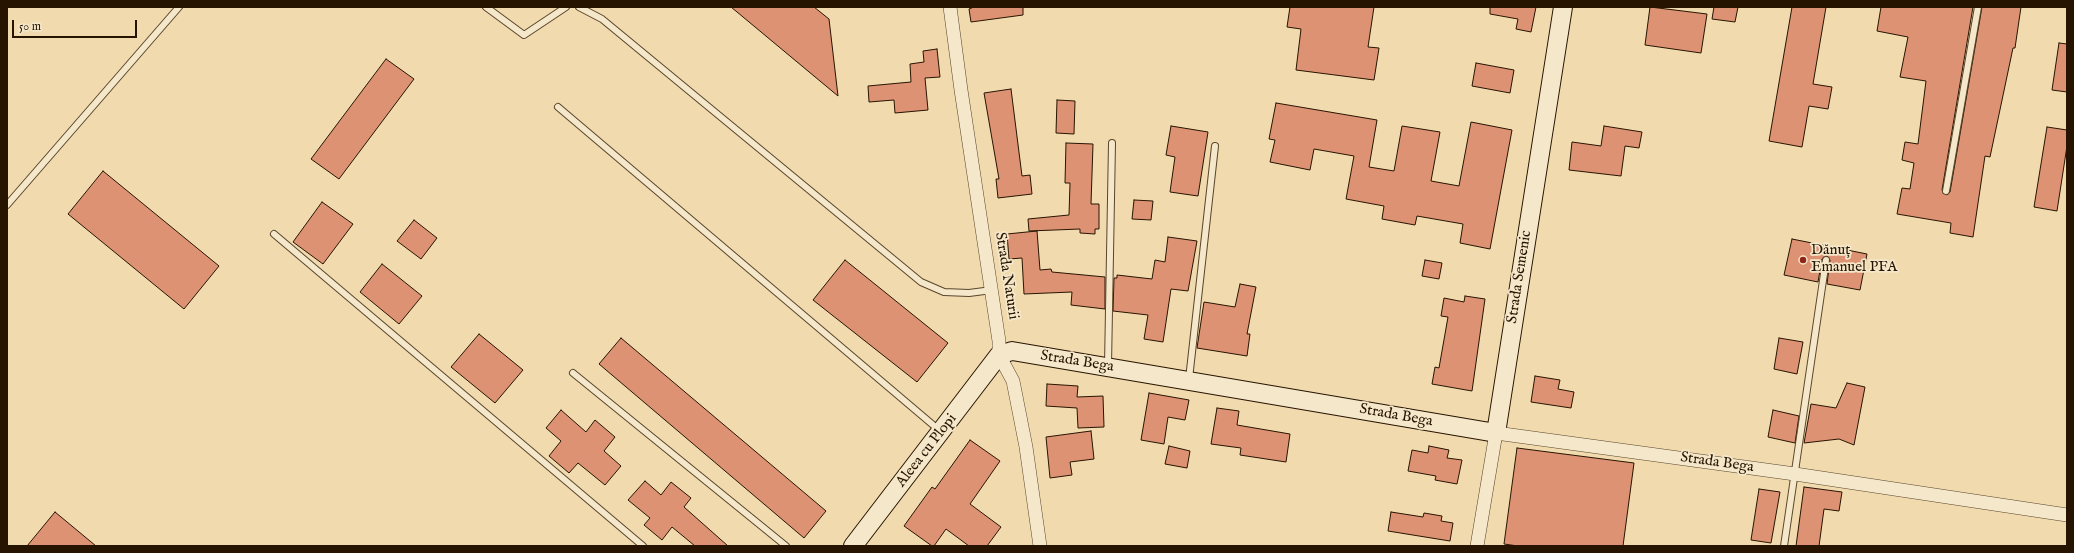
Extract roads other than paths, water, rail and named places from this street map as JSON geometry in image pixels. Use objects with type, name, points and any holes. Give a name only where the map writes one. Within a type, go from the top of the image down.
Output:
[{"type":"street","name":"Strada Naturii","points":[[950,7],[961,90],[992,290],[999,341],[999,354],[1013,381],[1026,447],[1040,546]]},
{"type":"street","name":"Strada Semenic","points":[[1477,546],[1563,7]]},
{"type":"street","name":"Strada Bega","points":[[999,354],[1012,351],[1496,433],[1795,474],[2067,515]]},
{"type":"street","name":"Aleea cu Plopi","points":[[853,546],[942,432],[999,354]]},
{"type":"lane","points":[[7,205],[179,7]]},
{"type":"lane","points":[[486,7],[524,35],[566,7]]},
{"type":"lane","points":[[579,7],[602,19],[921,282],[944,292],[969,293],[992,290]]},
{"type":"lane","points":[[1946,191],[1978,7]]},
{"type":"lane","points":[[558,107],[942,432]]},
{"type":"lane","points":[[1108,367],[1112,143]]},
{"type":"lane","points":[[1189,380],[1215,146]]},
{"type":"lane","points":[[274,234],[643,546]]},
{"type":"lane","points":[[1784,546],[1826,260]]},
{"type":"lane","points":[[573,373],[786,546]]},
{"type":"place","name":"Dănuț Emanuel PFA","points":[[1803,260]]}]
